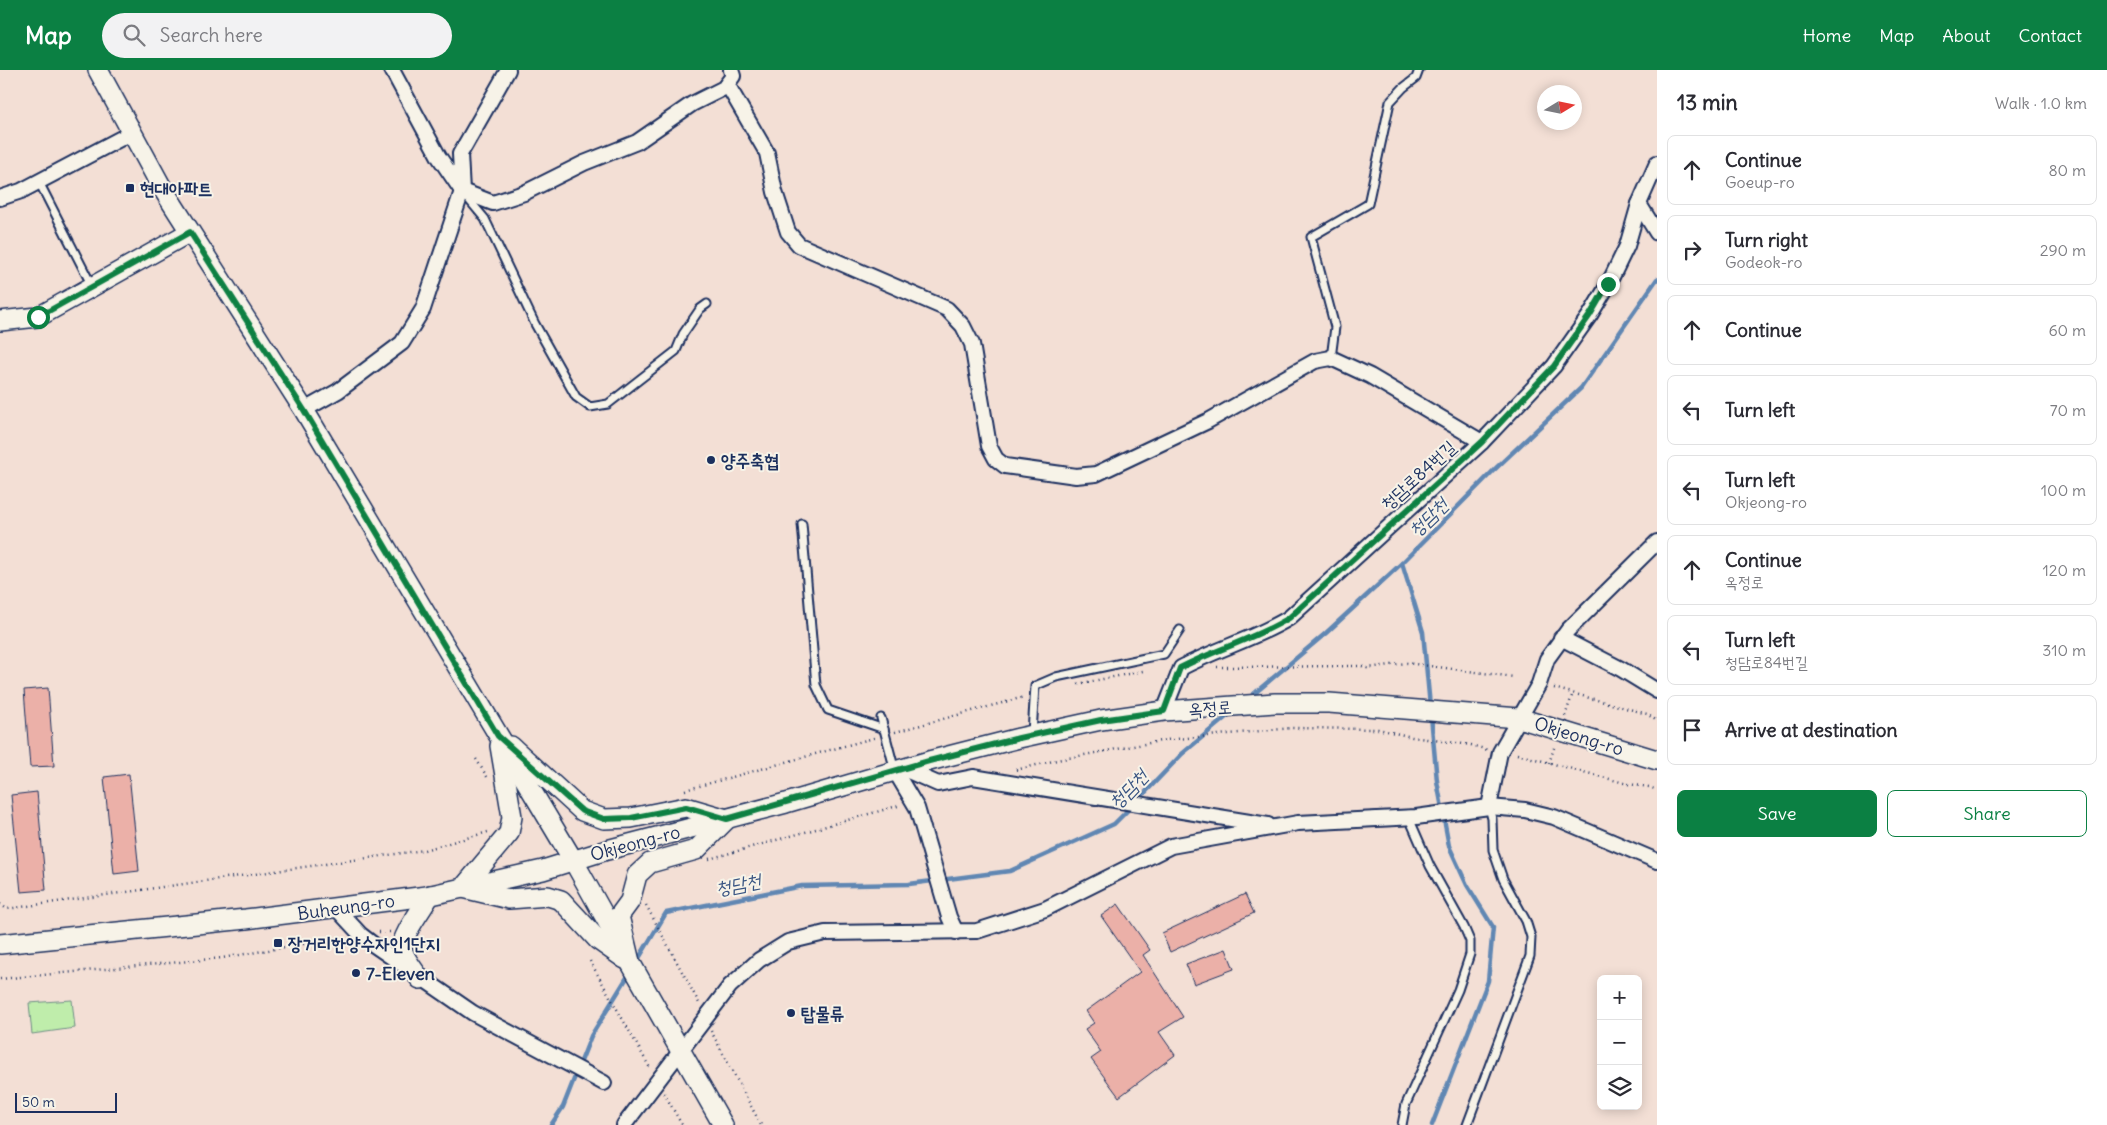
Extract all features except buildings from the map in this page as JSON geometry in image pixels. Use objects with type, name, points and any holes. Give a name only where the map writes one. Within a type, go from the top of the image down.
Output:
[{"type":"main road","points":[[98,70],[160,186],[304,410],[573,860],[723,1125]]},
{"type":"main road","points":[[0,321],[38,317],[190,232]]},
{"type":"main road","name":"옥정로","points":[[899,770],[1101,720],[1173,711],[1284,703],[1329,703],[1500,716]]},
{"type":"main road","name":"Okjeong-ro","points":[[1500,716],[1519,718],[1657,760]]},
{"type":"main road","points":[[498,736],[582,811],[591,815],[604,819],[631,818],[686,807],[727,819],[696,850],[650,863],[638,875],[630,901],[619,916],[630,962]]},
{"type":"main road","points":[[498,736],[512,817],[509,833],[463,888],[509,899],[548,896],[561,900],[598,940],[630,962]]},
{"type":"main road","name":"Okjeong-ro","points":[[573,860],[899,770]]},
{"type":"main road","name":"Buheung-ro","points":[[0,944],[336,908],[430,895],[543,870],[573,860]]},
{"type":"main road","points":[[420,979],[406,958],[402,948],[403,936],[420,914],[430,895]]},
{"type":"street","points":[[392,70],[439,157],[462,190],[493,203],[524,193],[584,163],[637,142],[692,104],[724,88],[733,76],[731,70]]},
{"type":"street","points":[[304,410],[338,391],[402,343],[422,309],[462,190],[460,154],[508,70]]},
{"type":"street","points":[[727,84],[767,153],[775,192],[788,232],[799,245],[947,309],[963,326],[972,344],[990,446],[996,459],[1005,466],[1076,476],[1096,474],[1208,421],[1315,361],[1331,358],[1370,376],[1482,442]]},
{"type":"street","points":[[0,198],[39,182],[131,133]]},
{"type":"street","name":"청담로84번길","points":[[1173,711],[1180,668],[1207,654],[1272,629],[1289,618],[1482,442],[1554,366],[1590,315],[1627,246],[1640,204],[1657,163]]},
{"type":"street","points":[[1640,204],[1657,233]]},
{"type":"street","points":[[1489,807],[1500,752],[1539,684],[1547,659],[1561,638],[1657,542]]},
{"type":"street","points":[[1561,638],[1621,670],[1657,692]]},
{"type":"street","points":[[899,770],[938,784],[973,777],[1203,816],[1280,827]]},
{"type":"street","points":[[899,770],[917,808],[948,917],[956,932]]},
{"type":"street","points":[[624,1125],[730,986],[759,960],[788,942],[825,933],[978,932],[1045,909],[1171,846],[1298,823],[1412,817],[1489,807],[1525,810],[1554,817],[1657,861]]},
{"type":"street","points":[[336,908],[361,935],[420,979],[473,1013],[604,1083]]},
{"type":"lane","points":[[1331,358],[1335,327],[1310,237],[1368,204],[1390,102],[1416,78],[1419,70]]},
{"type":"lane","points":[[39,182],[92,287]]},
{"type":"lane","points":[[462,190],[485,219],[535,324],[576,397],[590,407],[608,404],[676,351],[683,334],[700,309],[708,304]]},
{"type":"lane","points":[[802,524],[816,685],[828,710],[885,732]]},
{"type":"lane","points":[[1032,736],[1035,686],[1056,676],[1164,654],[1180,630]]},
{"type":"lane","points":[[881,718],[899,770]]},
{"type":"lane","points":[[1467,1125],[1530,956],[1531,937],[1526,921],[1503,879],[1493,850],[1492,820],[1489,807]]},
{"type":"lane","points":[[1402,1125],[1406,1104],[1458,990],[1470,954],[1470,941],[1430,866],[1412,817]]},
{"type":"path","points":[[1225,667],[1362,666],[1367,668],[1407,663],[1514,677]]},
{"type":"path","points":[[1075,685],[1143,671]]},
{"type":"path","points":[[1554,688],[1647,714],[1657,720]]},
{"type":"path","points":[[680,792],[885,732],[1035,694]]},
{"type":"path","points":[[1166,740],[1292,728],[1378,729],[1412,737],[1470,745],[1488,750]]},
{"type":"path","points":[[1518,754],[1657,790]]},
{"type":"path","points":[[0,904],[8,908],[17,907],[335,864],[424,850],[490,832]]},
{"type":"path","points":[[644,900],[696,996],[741,1090],[761,1125]]},
{"type":"path","points":[[0,979],[222,958],[314,942]]},
{"type":"path","points":[[590,960],[636,1043]]},
{"type":"green space","points":[[72,1000],[75,1028],[32,1034],[29,1003]]},
{"type":"waterway","name":"청담천","points":[[1249,698],[1326,633],[1402,563],[1494,470],[1581,388],[1657,279]]},
{"type":"waterway","points":[[1402,563],[1423,632],[1430,706]]},
{"type":"waterway","name":"청담천","points":[[1137,801],[1182,754],[1232,712]]},
{"type":"waterway","points":[[1431,716],[1437,781],[1449,846],[1467,885],[1493,927],[1488,981],[1432,1125]]},
{"type":"waterway","name":"청담천","points":[[636,963],[666,913],[802,886],[909,884],[1010,871],[1114,824],[1132,806]]},
{"type":"waterway","name":"청담천","points":[[551,1125],[563,1107],[591,1036],[631,971]]},
{"type":"place","name":"현대아파트","points":[[130,188]]},
{"type":"place","name":"양주축협","points":[[711,460]]},
{"type":"place","name":"장거리한양수자인1단지","points":[[278,943]]},
{"type":"place","name":"7-Eleven","points":[[356,973]]},
{"type":"place","name":"탑물류","points":[[791,1013]]},
{"type":"route","points":[[38,317],[190,232],[304,410],[498,736],[582,811],[591,815],[604,819],[631,818],[686,807],[727,819],[929,761],[1019,738],[1101,720],[1164,711],[1180,668],[1207,654],[1272,629],[1289,618],[1482,442],[1554,366],[1590,315],[1608,284]]}]
